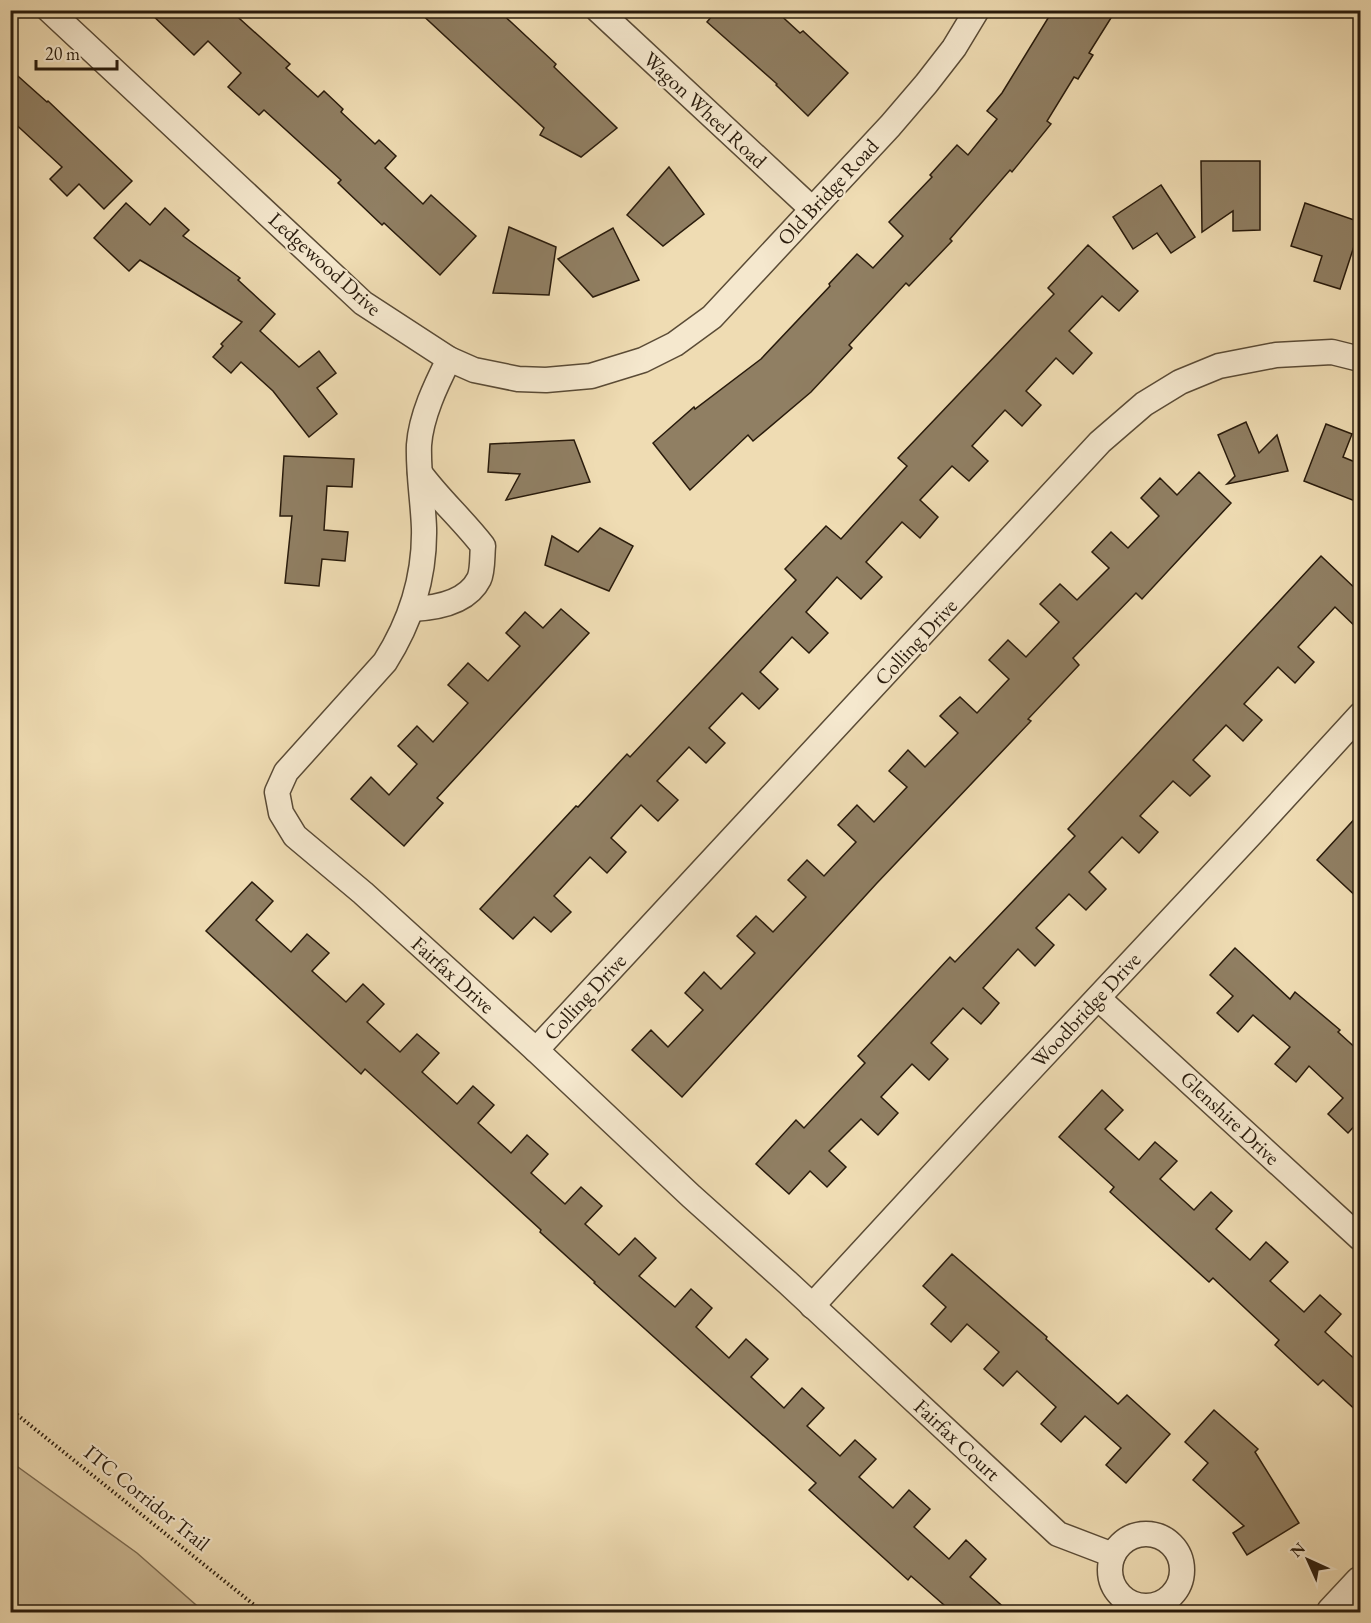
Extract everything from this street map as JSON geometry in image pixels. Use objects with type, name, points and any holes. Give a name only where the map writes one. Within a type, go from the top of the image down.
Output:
[{"type":"street","name":"Ledgewood Drive","points":[[49,10],[363,303],[449,359],[474,370],[518,379],[546,380],[591,376],[617,369],[659,352]]},
{"type":"street","name":"Wagon Wheel Road","points":[[598,10],[812,209]]},
{"type":"street","name":"Old Bridge Road","points":[[659,352],[675,344],[712,317],[890,126],[954,48],[977,10]]},
{"type":"street","name":"Colling Drive","points":[[536,1050],[1094,449],[1133,412],[1180,382],[1219,366],[1248,359],[1332,352],[1360,359]]},
{"type":"street","name":"Fairfax Drive","points":[[449,359],[436,386],[419,444],[424,529],[421,574],[412,609],[397,643],[385,662],[286,772],[277,792],[281,813],[295,836],[363,893],[536,1050],[812,1306]]},
{"type":"street","points":[[412,609],[435,608],[464,597],[479,578],[483,546],[439,498],[420,473]]},
{"type":"street","name":"Woodbridge Drive","points":[[812,1306],[1360,715]]},
{"type":"street","name":"Glenshire Drive","points":[[1098,998],[1360,1238]]},
{"type":"street","name":"Fairfax Court","points":[[812,1306],[1058,1534],[1113,1555]]},
{"type":"street","points":[[1332,1612],[1360,1582]]},
{"type":"path","name":"ITC Corridor Trail","points":[[10,1409],[263,1612]]},
{"type":"shaded area","points":[[11,1462],[137,1553],[204,1612],[11,1612]]},
{"type":"building","points":[[147,10],[230,10],[290,64],[286,68],[318,97],[324,91],[343,109],[341,112],[375,144],[379,140],[396,156],[385,168],[423,204],[431,195],[476,236],[440,275],[384,223],[382,225],[338,183],[341,180],[264,110],[259,115],[228,87],[241,73],[208,41],[194,55]]},
{"type":"building","points":[[417,10],[498,10],[556,64],[554,67],[617,128],[581,157],[540,135],[544,128]]},
{"type":"building","points":[[717,10],[775,10],[800,33],[803,31],[848,73],[808,116],[777,84],[707,22]]},
{"type":"building","points":[[1053,10],[1116,10],[1089,53],[1093,55],[1078,79],[1074,77],[1047,121],[1051,124],[1012,172],[1010,170],[950,239],[952,241],[909,286],[906,283],[849,345],[852,348],[811,392],[753,441],[748,435],[690,490],[653,443],[694,407],[695,409],[761,359],[857,254],[873,268],[903,236],[889,222],[932,177],[930,175],[957,145],[968,155],[997,119],[987,111],[1002,93]]},
{"type":"building","points":[[10,69],[48,101],[132,181],[104,209],[79,184],[67,196],[50,179],[62,167],[10,119]]},
{"type":"building","points":[[1201,161],[1260,161],[1260,230],[1233,231],[1233,211],[1202,232]]},
{"type":"building","points":[[669,167],[704,214],[663,246],[627,215]]},
{"type":"building","points":[[1161,185],[1195,237],[1171,253],[1157,233],[1133,249],[1113,217]]},
{"type":"building","points":[[126,203],[150,225],[165,208],[189,230],[183,236],[240,278],[238,280],[275,314],[260,331],[299,367],[319,351],[336,373],[317,388],[337,414],[309,437],[273,391],[241,362],[231,373],[213,357],[223,346],[221,344],[242,322],[140,260],[129,271],[94,238]]},
{"type":"building","points":[[1305,203],[1360,222],[1340,289],[1314,281],[1322,256],[1291,246]]},
{"type":"building","points":[[509,227],[556,247],[549,295],[493,293]]},
{"type":"building","points":[[613,228],[639,280],[593,297],[558,259]]},
{"type":"building","points":[[1088,245],[1138,291],[1119,311],[1102,296],[1069,331],[1092,353],[1073,374],[1056,358],[1026,391],[1041,405],[1022,426],[1005,410],[972,446],[988,461],[969,481],[952,466],[920,500],[938,517],[920,538],[902,522],[866,562],[882,577],[861,599],[837,577],[806,612],[828,633],[809,653],[792,637],[760,672],[778,689],[759,709],[742,693],[709,728],[725,743],[706,763],[689,747],[657,781],[678,800],[658,821],[641,805],[611,838],[626,852],[607,873],[590,857],[554,896],[571,912],[551,932],[534,917],[513,939],[480,909],[627,754],[630,757],[796,580],[785,569],[826,526],[841,539],[907,466],[898,458],[1054,294],[1048,288]]},
{"type":"building","points":[[1246,422],[1259,453],[1277,435],[1288,471],[1227,484],[1235,476],[1218,435]]},
{"type":"building","points":[[1326,424],[1352,434],[1343,457],[1360,464],[1360,503],[1304,481]]},
{"type":"building","points":[[574,440],[590,482],[506,500],[520,474],[488,472],[490,444]]},
{"type":"building","points":[[284,456],[354,459],[352,487],[327,486],[324,530],[348,532],[345,561],[322,559],[319,586],[285,583],[292,516],[280,516]]},
{"type":"building","points":[[1199,472],[1231,503],[1142,599],[1136,593],[1073,658],[1079,665],[1028,719],[1031,721],[877,883],[682,1097],[632,1050],[651,1030],[668,1047],[703,1010],[685,993],[704,972],[721,989],[755,953],[737,936],[756,916],[773,932],[806,897],[788,880],[807,860],[824,876],[856,842],[838,825],[857,805],[874,822],[907,787],[889,771],[908,750],[925,767],[958,733],[940,716],[960,697],[977,713],[1009,679],[989,660],[1008,640],[1026,657],[1059,622],[1040,604],[1060,584],[1077,600],[1109,568],[1092,552],[1111,532],[1128,548],[1159,516],[1141,498],[1160,478],[1177,495]]},
{"type":"building","points":[[600,528],[633,546],[609,591],[545,565],[552,536],[578,552]]},
{"type":"building","points":[[1321,556],[1360,593],[1360,631],[1335,607],[1298,647],[1314,662],[1295,683],[1278,667],[1244,704],[1262,720],[1243,741],[1226,725],[1193,760],[1210,776],[1190,796],[1173,781],[1140,816],[1158,832],[1139,853],[1122,837],[1089,872],[1106,889],[1086,910],[1069,894],[1036,928],[1054,945],[1035,966],[1018,949],[983,988],[999,1003],[981,1024],[963,1008],[931,1043],[948,1059],[929,1080],[912,1064],[881,1097],[898,1113],[878,1135],[861,1119],[829,1151],[846,1167],[827,1187],[810,1171],[789,1194],[756,1164],[796,1120],[804,1128],[865,1063],[858,1056],[950,957],[955,962],[1075,836],[1068,829]]},
{"type":"building","points":[[561,609],[589,633],[437,798],[443,803],[404,846],[351,799],[371,777],[389,795],[417,764],[398,746],[417,726],[433,742],[468,703],[448,685],[468,663],[488,681],[520,646],[506,633],[525,612],[543,628]]},
{"type":"building","points":[[1360,813],[1360,900],[1317,860]]},
{"type":"building","points":[[252,882],[273,901],[256,920],[291,952],[307,934],[329,953],[312,971],[346,1002],[363,984],[384,1004],[367,1022],[400,1052],[417,1034],[439,1053],[422,1072],[457,1104],[473,1086],[494,1105],[478,1123],[511,1153],[527,1135],[548,1154],[531,1173],[565,1204],[581,1187],[602,1206],[585,1224],[619,1255],[635,1238],[656,1258],[639,1276],[675,1307],[691,1289],[712,1308],[696,1327],[729,1358],[746,1339],[768,1359],[751,1377],[784,1408],[802,1388],[824,1408],[807,1426],[840,1456],[855,1440],[876,1459],[859,1477],[893,1508],[909,1490],[930,1509],[914,1527],[949,1559],[966,1540],[986,1559],[970,1577],[1009,1612],[952,1612],[911,1576],[908,1580],[809,1490],[816,1483],[594,1283],[540,1232],[541,1230],[365,1069],[361,1074],[206,931]]},
{"type":"building","points":[[1235,948],[1290,999],[1295,992],[1340,1030],[1338,1032],[1360,1052],[1360,1120],[1348,1133],[1328,1114],[1343,1098],[1309,1066],[1296,1082],[1275,1064],[1290,1047],[1253,1015],[1238,1032],[1217,1013],[1233,996],[1210,975]]},
{"type":"building","points":[[1102,1090],[1123,1110],[1105,1129],[1139,1160],[1155,1142],[1177,1161],[1160,1179],[1194,1210],[1211,1192],[1232,1211],[1216,1229],[1250,1260],[1266,1242],[1288,1262],[1270,1281],[1304,1312],[1320,1295],[1341,1314],[1325,1332],[1360,1364],[1360,1414],[1323,1380],[1318,1385],[1275,1345],[1279,1340],[1213,1278],[1209,1282],[1110,1192],[1114,1187],[1059,1137]]},
{"type":"building","points":[[952,1254],[1047,1337],[1046,1339],[1118,1404],[1127,1395],[1170,1434],[1126,1483],[1106,1465],[1121,1448],[1085,1416],[1061,1442],[1041,1424],[1056,1407],[1017,1371],[1003,1386],[984,1369],[999,1352],[967,1324],[951,1342],[931,1324],[946,1307],[923,1286]]},
{"type":"building","points":[[1214,1410],[1258,1449],[1255,1452],[1299,1523],[1247,1555],[1233,1533],[1244,1526],[1193,1480],[1208,1463],[1185,1442]]}]
